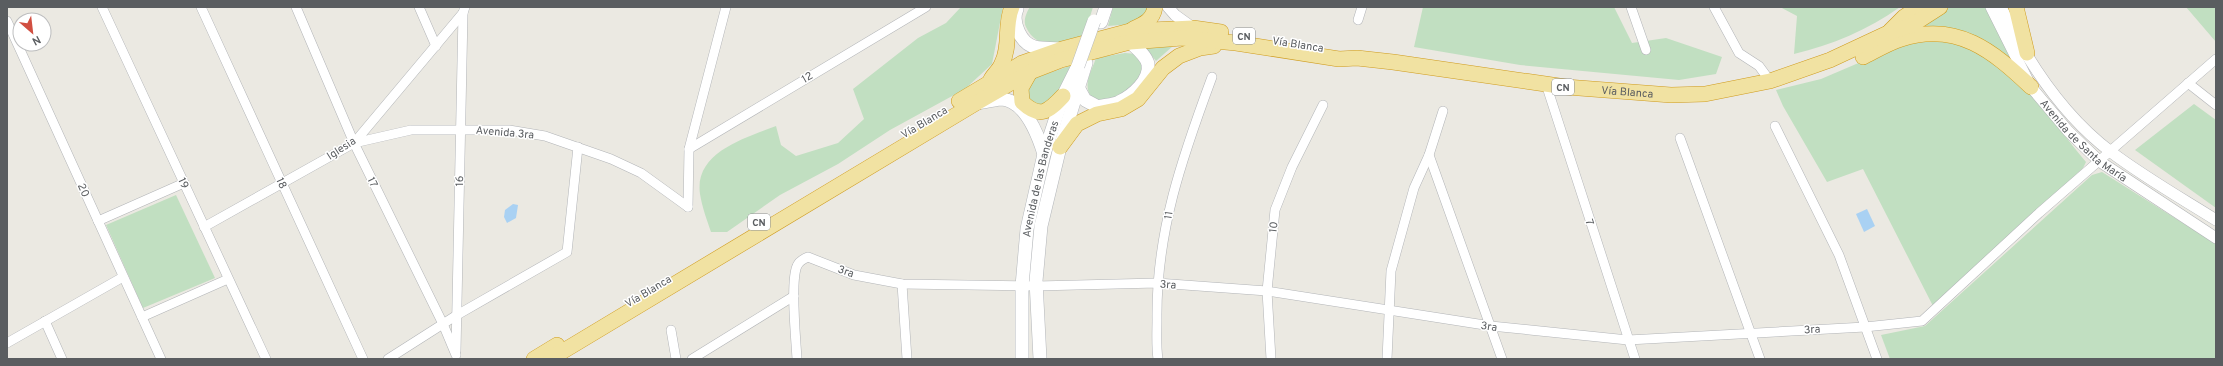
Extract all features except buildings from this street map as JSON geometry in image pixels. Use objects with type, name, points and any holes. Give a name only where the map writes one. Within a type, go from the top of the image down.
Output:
[{"type":"highway","points":[[985,86],[1002,64],[1008,44],[1008,27],[1012,7]]},
{"type":"highway","points":[[1130,37],[1152,16],[1155,7]]},
{"type":"highway","name":"Vía Blanca","points":[[1890,32],[1904,17],[1919,7]]},
{"type":"highway","name":"Vía Blanca","points":[[550,359],[1030,72],[1130,37],[1182,38],[1236,43],[1339,59],[1357,58],[1598,90],[1705,94],[1770,81],[1838,57],[1890,32],[1912,25],[1940,7]]},
{"type":"highway","points":[[2016,7],[2027,53]]},
{"type":"highway","name":"Vía Blanca","points":[[534,359],[1022,63],[1062,49],[1193,28],[1341,50],[1357,58]]},
{"type":"highway","points":[[1770,81],[1807,79],[1854,61],[1902,39],[1954,35],[1981,46],[2000,58],[2031,87]]},
{"type":"highway","points":[[1060,147],[1077,124],[1097,114],[1121,109],[1138,98],[1163,68],[1179,56],[1200,48],[1236,43]]},
{"type":"highway","points":[[1030,72],[1021,88],[1022,102],[1030,109],[1040,113],[1051,109],[1063,96]]},
{"type":"main road","points":[[1018,7],[1015,24],[1022,38],[1034,47],[1062,49]]},
{"type":"main road","name":"Avenida de las Banderas","points":[[1098,21],[1099,7]]},
{"type":"main road","name":"Avenida de las Banderas","points":[[1022,359],[1022,286],[1027,229],[1044,154],[1063,96],[1082,64],[1098,21],[1106,7]]},
{"type":"main road","points":[[1079,89],[1085,100],[1098,107],[1119,102],[1136,91],[1146,76],[1148,64],[1130,37]]},
{"type":"main road","name":"Avenida de las Banderas","points":[[1040,359],[1036,286],[1041,226],[1060,147],[1079,89],[1082,64]]},
{"type":"main road","points":[[976,103],[1001,99],[1015,105],[1026,115],[1036,130],[1044,154]]},
{"type":"street","name":"19","points":[[102,7],[266,359]]},
{"type":"street","name":"18","points":[[200,7],[363,359]]},
{"type":"street","name":"17","points":[[296,7],[354,143],[444,324],[456,355]]},
{"type":"street","points":[[420,7],[436,46]]},
{"type":"street","points":[[689,149],[726,7]]},
{"type":"street","name":"12","points":[[689,149],[926,7]]},
{"type":"street","points":[[1168,7],[1175,15],[1193,28]]},
{"type":"street","points":[[1358,20],[1362,7]]},
{"type":"street","points":[[1631,7],[1646,50]]},
{"type":"street","points":[[1714,7],[1739,53],[1759,66],[1770,81]]},
{"type":"street","name":"Avenida de Santa María","points":[[1991,7],[2031,87],[2064,126],[2099,162],[2216,238]]},
{"type":"street","name":"Avenida de Santa María","points":[[2001,7],[2027,53],[2058,100],[2075,119],[2111,152],[2216,220]]},
{"type":"street","name":"Iglesia","points":[[204,226],[354,143],[436,46],[464,10]]},
{"type":"street","name":"16","points":[[456,355],[460,129],[464,10]]},
{"type":"street","name":"20","points":[[7,21],[161,359]]},
{"type":"street","name":"3ra","points":[[794,296],[796,267],[801,260],[808,257],[854,275],[902,284],[1036,286],[1157,283],[1267,291],[1491,326],[1628,340],[1750,332],[1865,327],[1922,321],[2039,213],[2111,152],[2216,59]]},
{"type":"street","name":"11","points":[[1158,359],[1157,283],[1170,204],[1178,170],[1212,77]]},
{"type":"street","points":[[2188,83],[2216,105]]},
{"type":"street","name":"7","points":[[1546,84],[1635,359]]},
{"type":"street","name":"10","points":[[1271,359],[1267,291],[1275,210],[1292,167],[1323,105]]},
{"type":"street","points":[[1387,359],[1388,309],[1391,271],[1401,230],[1414,188],[1429,155],[1444,111]]},
{"type":"street","points":[[1775,126],[1839,255],[1877,359]]},
{"type":"street","name":"Avenida 3ra","points":[[354,143],[411,130],[509,130],[545,136],[611,159],[641,173],[688,207],[689,149]]},
{"type":"street","points":[[1680,138],[1760,359]]},
{"type":"street","points":[[388,359],[457,315],[567,252],[578,147]]},
{"type":"street","points":[[1429,155],[1502,359]]},
{"type":"street","points":[[98,221],[184,183]]},
{"type":"street","points":[[7,343],[123,277]]},
{"type":"street","points":[[142,317],[228,279]]},
{"type":"street","points":[[902,284],[907,359]]},
{"type":"street","points":[[692,359],[794,296],[797,359]]},
{"type":"street","points":[[45,322],[62,359]]},
{"type":"street","points":[[672,330],[676,359]]},
{"type":"green space","points":[[961,7],[1003,7],[992,64],[965,89],[890,130],[838,164],[780,195],[727,232],[711,232],[701,199],[700,180],[705,167],[714,157],[724,149],[737,142],[776,126],[781,145],[796,156],[838,143],[864,119],[853,89],[918,38],[946,23]]},
{"type":"green space","points":[[1030,7],[1093,7],[1084,36],[1059,42],[1044,43],[1031,35],[1026,27],[1025,17]]},
{"type":"green space","points":[[1113,7],[1151,7],[1150,12],[1132,24],[1108,26]]},
{"type":"green space","points":[[1423,7],[1614,7],[1632,43],[1666,38],[1722,57],[1716,74],[1679,80],[1520,65],[1414,47]]},
{"type":"green space","points":[[1780,7],[1900,7],[1875,23],[1849,36],[1794,54],[1797,16]]},
{"type":"green space","points":[[1949,7],[1987,7],[2020,69],[2002,53],[1905,34]]},
{"type":"green space","points":[[2186,7],[2216,7],[2216,42]]},
{"type":"green space","points":[[1936,41],[1970,46],[1989,55],[2028,91],[2086,162],[2083,168],[1933,306],[1863,169],[1827,182],[1783,106],[1776,90],[1821,79],[1903,44]]},
{"type":"green space","points":[[1173,46],[1156,61],[1145,47]]},
{"type":"green space","points":[[1125,53],[1137,54],[1144,62],[1139,80],[1128,91],[1121,95],[1095,102],[1088,91],[1088,81],[1096,58]]},
{"type":"green space","points":[[1072,65],[1057,96],[1041,107],[1027,99],[1026,85],[1032,79]]},
{"type":"green space","points":[[2194,104],[2216,120],[2216,208],[2135,150]]},
{"type":"green space","points":[[2102,172],[2216,244],[2216,359],[1890,359],[1881,335],[1925,326],[2092,175]]},
{"type":"green space","points":[[176,195],[215,278],[143,308],[106,225]]},
{"type":"water","points":[[513,204],[518,205],[516,218],[507,223],[504,217],[505,210]]},
{"type":"water","points":[[1867,209],[1875,226],[1864,232],[1856,214]]}]
